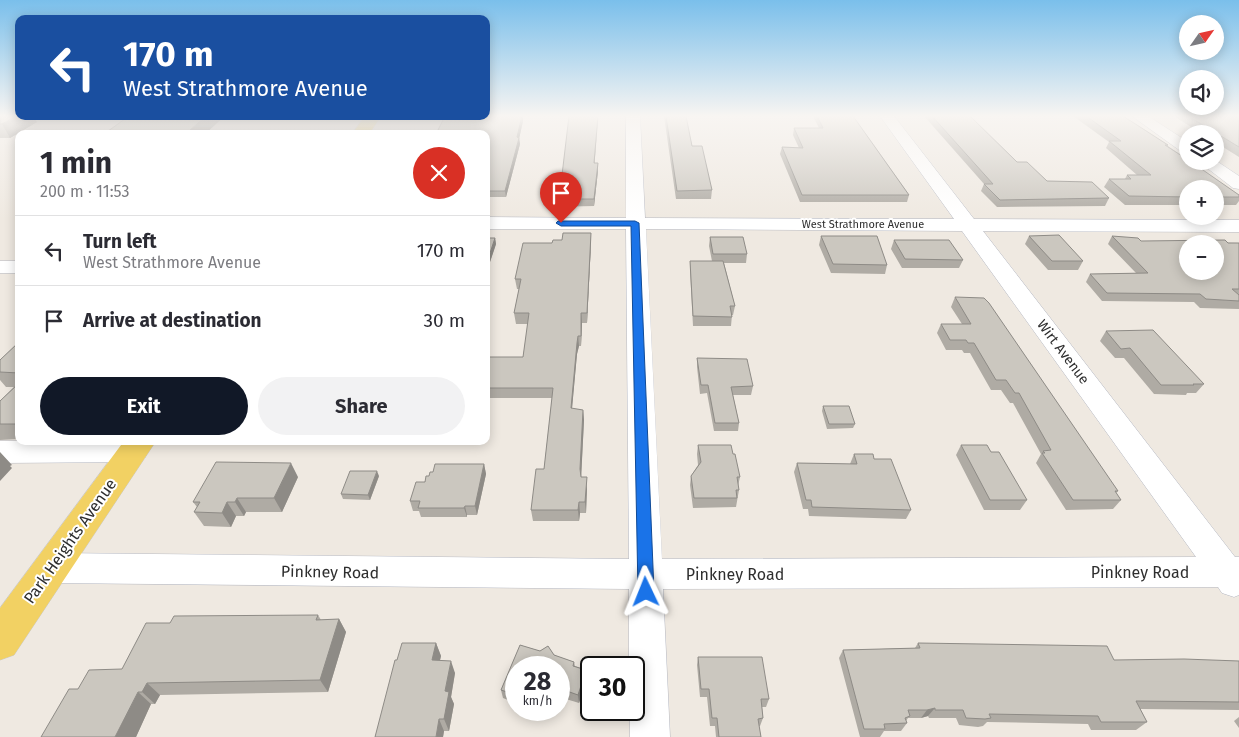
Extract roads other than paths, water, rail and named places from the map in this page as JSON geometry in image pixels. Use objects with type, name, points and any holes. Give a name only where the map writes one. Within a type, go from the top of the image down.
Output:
[{"type":"main road","name":"Park Heights Avenue","points":[[0,641],[138,446]]},
{"type":"street","points":[[634,150],[650,737]]},
{"type":"street","name":"Wirt Avenue","points":[[913,150],[1235,578]]},
{"type":"street","points":[[1219,170],[1239,184]]},
{"type":"street","name":"West Strathmore Avenue","points":[[490,223],[1239,226]]},
{"type":"street","points":[[0,267],[15,267]]},
{"type":"street","points":[[0,452],[138,446]]},
{"type":"street","name":"Pinkney Road","points":[[52,568],[1235,578]]}]
